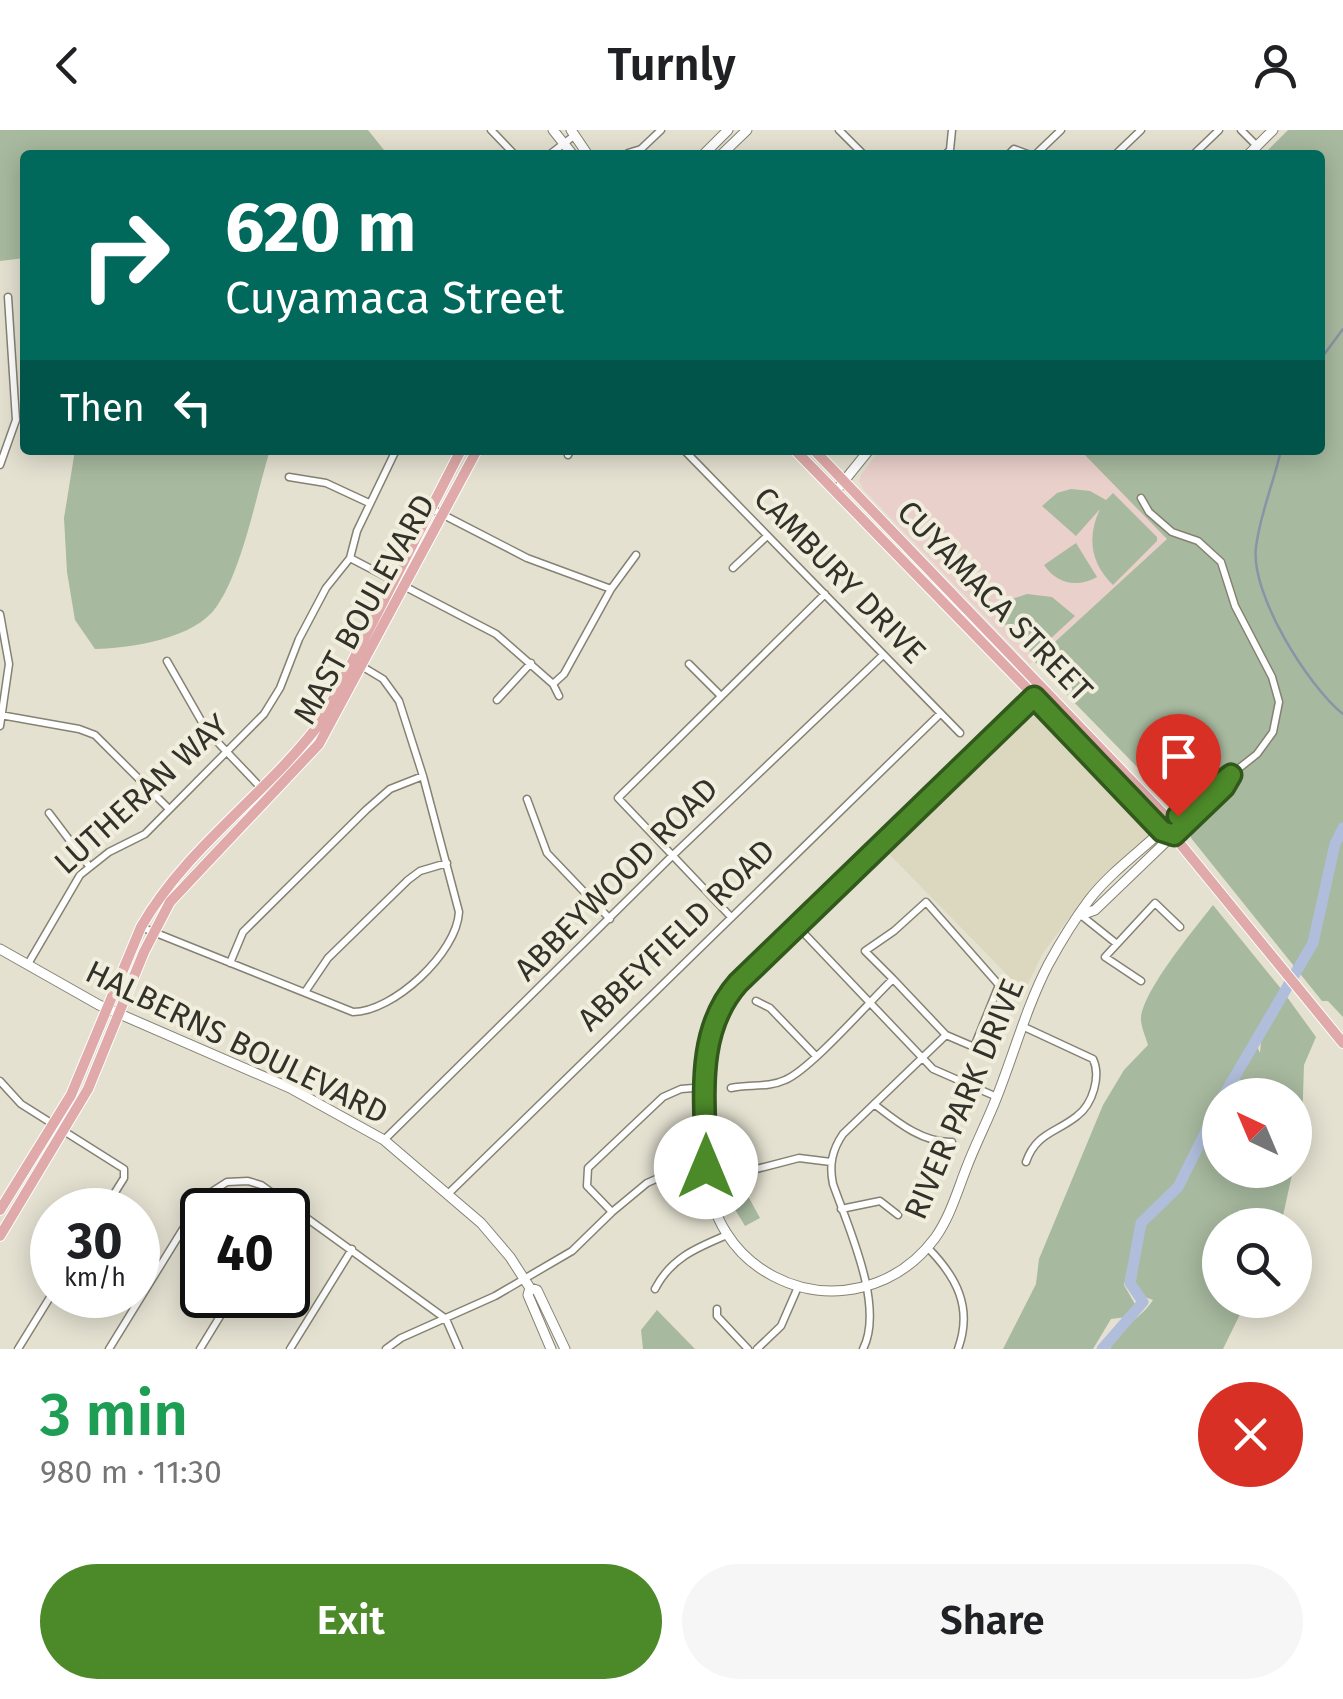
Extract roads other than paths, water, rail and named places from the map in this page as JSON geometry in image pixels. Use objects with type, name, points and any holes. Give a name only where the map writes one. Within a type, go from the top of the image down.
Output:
[{"type":"main road","name":"MAST BOULEVARD","points":[[399,585],[430,508],[458,455]]},
{"type":"main road","name":"MAST BOULEVARD","points":[[0,1210],[70,1095],[170,902],[319,744],[399,585],[444,514],[474,455]]},
{"type":"main road","name":"CUYAMACA STREET","points":[[800,455],[1168,833],[1343,1042]]},
{"type":"main road","name":"CUYAMACA STREET","points":[[819,455],[1171,822],[1168,833]]},
{"type":"main road","points":[[973,632],[982,624]]},
{"type":"main road","name":"MAST BOULEVARD","points":[[0,1236],[88,1089],[141,927],[174,875],[300,750],[358,664]]},
{"type":"street","points":[[491,130],[510,150]]},
{"type":"street","points":[[553,130],[569,150]]},
{"type":"street","points":[[638,150],[661,130]]},
{"type":"street","points":[[708,150],[728,130]]},
{"type":"street","points":[[726,150],[746,130]]},
{"type":"street","points":[[840,130],[859,150]]},
{"type":"street","points":[[1038,150],[1061,130]]},
{"type":"street","points":[[1121,150],[1141,130]]},
{"type":"street","points":[[1198,150],[1220,130]]},
{"type":"street","points":[[1240,130],[1257,146]]},
{"type":"street","points":[[1253,150],[1273,130]]},
{"type":"street","points":[[555,150],[573,132]]},
{"type":"street","points":[[0,465],[16,420],[8,297]]},
{"type":"street","name":"LUTHERAN WAY","points":[[28,964],[76,881],[89,866],[144,834],[272,703],[326,588],[350,558],[369,503],[393,455]]},
{"type":"street","name":"CAMBURY DRIVE","points":[[689,455],[960,734]]},
{"type":"street","points":[[835,491],[866,455]]},
{"type":"street","points":[[289,477],[326,483],[369,503]]},
{"type":"street","name":"RIVER PARK DRIVE","points":[[1141,498],[1172,532],[1198,541],[1221,562],[1235,606],[1277,687],[1274,732],[1257,754],[1171,822]]},
{"type":"street","points":[[430,508],[527,558],[611,590]]},
{"type":"street","points":[[734,568],[767,536]]},
{"type":"street","points":[[553,684],[564,674],[611,590],[636,555]]},
{"type":"street","points":[[350,558],[496,634],[531,662],[559,696]]},
{"type":"street","points":[[731,916],[618,798],[825,594]]},
{"type":"street","points":[[0,614],[9,664],[0,726]]},
{"type":"street","name":"ABBEYWOOD ROAD","points":[[384,1140],[883,654]]},
{"type":"street","points":[[168,661],[207,731],[271,798]]},
{"type":"street","points":[[497,700],[531,662]]},
{"type":"street","points":[[141,927],[348,1011],[359,1012],[388,1003],[447,948],[455,934],[458,912],[424,776],[398,700],[383,679],[358,664]]},
{"type":"street","points":[[689,664],[720,696]]},
{"type":"street","name":"RIVER PARK DRIVE","points":[[1034,697],[738,983],[719,1009],[706,1052],[706,1167],[716,1215],[727,1235],[760,1268],[798,1287],[827,1292],[866,1287],[896,1274],[928,1247],[949,1214],[997,1097],[1021,1025],[1054,954],[1081,915],[1095,910],[1168,833],[1224,787],[1231,775]]},
{"type":"street","name":"ABBEYFIELD ROAD","points":[[449,1194],[940,714]]},
{"type":"street","points":[[1,715],[80,728],[95,735],[169,808]]},
{"type":"street","points":[[230,963],[243,932],[366,810],[390,789],[424,776]]},
{"type":"street","points":[[527,798],[547,853],[610,919]]},
{"type":"street","points":[[48,813],[89,866]]},
{"type":"street","points":[[305,992],[328,958],[408,880],[420,871],[447,863]]},
{"type":"street","points":[[926,902],[999,985],[974,1047],[946,1035],[892,979],[865,950],[894,931],[926,902]]},
{"type":"street","points":[[1141,980],[1105,956],[1156,903],[1180,928]]},
{"type":"street","points":[[1081,915],[1117,944]]},
{"type":"street","points":[[797,926],[933,1069],[997,1097]]},
{"type":"street","name":"HALBERNS BOULEVARD","points":[[0,948],[114,1011],[290,1088],[384,1140],[488,1230],[527,1284]]},
{"type":"street","points":[[731,1088],[786,1080],[892,979]]},
{"type":"street","points":[[756,1001],[770,1008],[815,1055]]},
{"type":"street","points":[[1021,1025],[1093,1059],[1098,1074],[1084,1110],[1046,1132],[1034,1144],[1026,1162]]},
{"type":"street","points":[[863,1349],[871,1324],[866,1287],[833,1184],[832,1162],[840,1139],[946,1035]]},
{"type":"street","points":[[0,1081],[20,1104],[120,1167],[125,1173],[118,1188]]},
{"type":"street","points":[[612,1212],[586,1186],[588,1168],[664,1097],[706,1087]]},
{"type":"street","points":[[874,1104],[902,1126],[942,1143],[952,1142]]},
{"type":"street","points":[[734,1175],[800,1158],[832,1162]]},
{"type":"street","points":[[386,1349],[401,1338],[527,1284],[572,1251],[632,1193],[655,1179],[680,1170],[706,1167]]},
{"type":"street","points":[[216,1188],[248,1180],[266,1188]]},
{"type":"street","points":[[841,1209],[880,1201],[898,1215]]},
{"type":"street","points":[[310,1222],[446,1320],[458,1349]]},
{"type":"street","points":[[109,1349],[180,1234]]},
{"type":"street","points":[[655,1289],[663,1273],[680,1257],[727,1235]]},
{"type":"street","points":[[928,1247],[954,1279],[962,1298],[964,1326],[958,1349]]},
{"type":"street","points":[[290,1349],[352,1249]]},
{"type":"street","points":[[527,1284],[551,1349]]},
{"type":"street","points":[[527,1284],[537,1290],[564,1349]]},
{"type":"street","points":[[756,1349],[781,1326],[798,1287]]},
{"type":"street","points":[[717,1309],[717,1316],[748,1349]]},
{"type":"street","points":[[18,1349],[37,1318]]},
{"type":"street","points":[[200,1349],[219,1318]]},
{"type":"waterway","points":[[1325,353],[1343,329]]},
{"type":"waterway","points":[[1280,455],[1256,547],[1262,589],[1284,638],[1314,683],[1343,714]]},
{"type":"waterway","points":[[1340,835],[1343,825]]},
{"type":"waterway","points":[[1234,1078],[1313,943],[1335,844],[1343,828]]},
{"type":"waterway","points":[[1102,1349],[1143,1302],[1130,1283],[1141,1223],[1178,1187],[1202,1139]]}]
